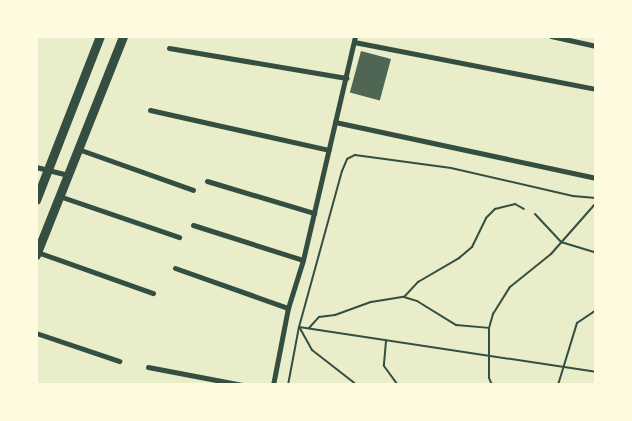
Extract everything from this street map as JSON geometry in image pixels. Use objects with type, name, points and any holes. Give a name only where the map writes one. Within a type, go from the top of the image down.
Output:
[{"type":"main road","points":[[36,200],[100,36]]},
{"type":"main road","points":[[37,254],[123,36]]},
{"type":"street","points":[[551,36],[596,46]]},
{"type":"street","points":[[273,385],[288,308],[303,260],[355,39],[596,89]]},
{"type":"street","points":[[169,48],[346,78]]},
{"type":"street","points":[[150,110],[329,150]]},
{"type":"street","points":[[335,122],[596,178]]},
{"type":"street","points":[[78,149],[193,190]]},
{"type":"street","points":[[36,167],[67,175]]},
{"type":"street","points":[[207,181],[314,213]]},
{"type":"street","points":[[60,196],[179,238]]},
{"type":"street","points":[[193,225],[303,260]]},
{"type":"street","points":[[37,254],[153,293]]},
{"type":"street","points":[[175,268],[288,308]]},
{"type":"street","points":[[36,333],[119,361]]},
{"type":"street","points":[[148,367],[242,385]]},
{"type":"path","points":[[288,385],[299,327],[342,171],[347,159],[355,154],[451,168],[573,196],[596,198]]},
{"type":"path","points":[[492,385],[488,355],[489,328],[510,287],[561,242],[596,203]]},
{"type":"path","points":[[404,297],[418,282],[459,258],[472,247],[486,218],[495,209],[514,204],[524,209]]},
{"type":"path","points":[[535,214],[561,242],[596,253]]},
{"type":"path","points":[[308,329],[319,318],[335,315],[371,302],[404,297],[417,302],[456,326],[489,328]]},
{"type":"path","points":[[558,385],[577,323],[596,310]]},
{"type":"path","points":[[299,327],[596,372]]},
{"type":"path","points":[[299,327],[312,350],[357,385]]},
{"type":"path","points":[[386,341],[384,366],[398,385]]},
{"type":"building","points":[[361,51],[391,59],[380,101],[350,93]]}]
